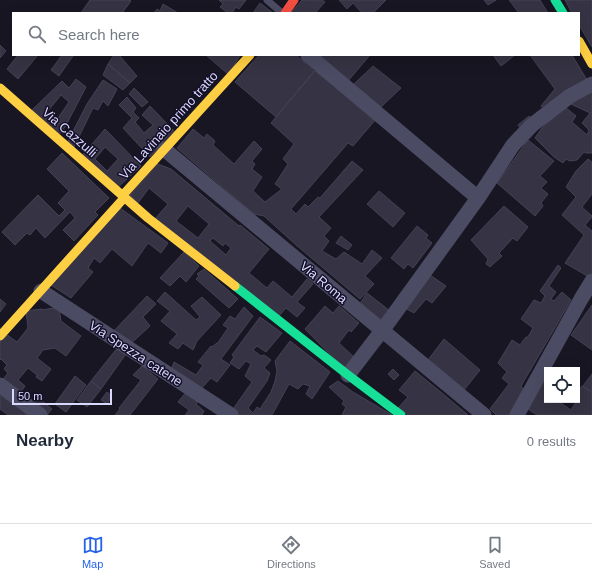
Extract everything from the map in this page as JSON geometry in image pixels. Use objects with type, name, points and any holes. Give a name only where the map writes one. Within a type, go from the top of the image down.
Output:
[{"type":"street","points":[[285,12],[294,0]]},
{"type":"street","points":[[555,0],[562,12]]},
{"type":"street","points":[[580,43],[592,64]]},
{"type":"street","name":"Via Lavinaio primo tratto","points":[[0,336],[164,149],[249,56]]},
{"type":"street","points":[[309,56],[478,198]]},
{"type":"street","points":[[348,375],[478,198],[513,145],[532,125],[570,96],[592,84]]},
{"type":"street","name":"Via Cazzulli","points":[[0,88],[148,218],[401,415]]},
{"type":"street","name":"Via Roma","points":[[164,149],[484,415]]},
{"type":"street","points":[[522,413],[577,306],[592,281]]},
{"type":"street","name":"Via Spezza catene","points":[[41,291],[231,415]]},
{"type":"street","points":[[0,385],[40,415]]},
{"type":"lane","points":[[267,0],[283,12]]},
{"type":"building","points":[[90,0],[131,1],[123,12],[82,12]]},
{"type":"building","points":[[219,0],[246,0],[239,9],[236,7],[233,12],[227,12],[220,7],[223,4]]},
{"type":"building","points":[[302,0],[322,0],[325,2],[316,12],[292,12]]},
{"type":"building","points":[[339,0],[386,0],[374,12],[361,12],[353,3],[347,9]]},
{"type":"building","points":[[484,0],[496,0],[488,5]]},
{"type":"building","points":[[509,0],[540,0],[547,12],[518,12]]},
{"type":"building","points":[[565,0],[592,0],[592,47],[580,27],[580,12],[571,12]]},
{"type":"building","points":[[260,3],[272,12],[254,12]]},
{"type":"building","points":[[163,4],[176,12],[155,12],[157,9],[160,11]]},
{"type":"building","points":[[0,45],[6,51],[0,58]]},
{"type":"building","points":[[17,56],[37,56],[18,79],[7,69]]},
{"type":"building","points":[[61,56],[73,56],[59,76],[51,70]]},
{"type":"building","points":[[113,56],[120,56],[137,76],[130,83],[108,64]]},
{"type":"building","points":[[207,56],[239,56],[229,75]]},
{"type":"building","points":[[258,56],[297,56],[314,71],[276,117],[235,82]]},
{"type":"building","points":[[319,56],[369,56],[348,81]]},
{"type":"building","points":[[494,56],[514,56],[501,66]]},
{"type":"building","points":[[531,56],[573,56],[587,80],[549,112],[541,106],[555,89]]},
{"type":"building","points":[[108,64],[130,83],[123,90],[103,75]]},
{"type":"building","points":[[373,66],[401,88],[380,108],[353,85]]},
{"type":"building","points":[[315,71],[377,118],[353,146],[348,143],[291,209],[296,214],[305,204],[308,207],[318,197],[320,198],[352,161],[363,170],[319,217],[331,228],[324,236],[329,241],[322,251],[336,259],[344,252],[362,264],[372,250],[382,258],[365,276],[374,284],[360,299],[264,216],[254,214],[177,148],[193,129],[204,138],[207,134],[215,141],[213,145],[234,164],[254,141],[262,149],[252,161],[255,164],[252,169],[262,177],[253,191],[265,202],[282,189],[275,184],[288,164],[283,159],[294,144],[271,123]]},
{"type":"building","points":[[76,79],[86,87],[65,127],[57,137],[30,112],[62,81],[69,88]],"holes":[[[61,95],[69,102],[56,121],[47,112]]]},
{"type":"building","points":[[103,80],[117,89],[108,106],[103,101],[98,110],[93,108],[72,151],[66,145],[87,104]]},
{"type":"building","points":[[134,88],[148,102],[142,107],[129,94]]},
{"type":"building","points":[[592,91],[592,153],[584,152],[577,160],[570,161],[566,159],[563,163],[554,157],[535,138],[542,128],[565,107],[576,116],[572,122],[587,135],[589,130],[582,123],[590,113],[571,104],[579,97]]},
{"type":"building","points":[[127,97],[136,108],[133,112],[139,118],[135,122],[144,133],[153,125],[142,115],[150,106],[175,132],[150,157],[123,128],[132,118],[119,105]]},
{"type":"building","points":[[529,116],[533,121],[522,131],[518,125]]},
{"type":"building","points":[[105,129],[141,166],[116,189],[80,158]],"holes":[[[105,147],[118,159],[107,171],[95,159]]]},
{"type":"building","points":[[528,140],[554,161],[540,176],[547,182],[541,188],[548,194],[541,203],[543,206],[535,216],[497,183]]},
{"type":"building","points":[[62,153],[109,198],[95,212],[98,215],[74,241],[63,230],[75,218],[70,212],[45,238],[36,228],[30,235],[27,233],[15,245],[2,232],[38,195],[59,216],[65,210],[58,203],[69,191],[47,169]]},
{"type":"building","points":[[588,159],[592,162],[592,194],[582,207],[592,216],[585,225],[592,231],[592,272],[589,277],[565,263],[584,235],[562,215],[576,197],[566,187],[576,171]]},
{"type":"building","points":[[158,164],[171,169],[269,249],[249,273],[267,288],[273,281],[292,297],[307,279],[313,284],[297,302],[305,308],[297,317],[286,308],[277,318],[154,220],[168,204],[149,188],[138,203],[130,195]],"holes":[[[188,206],[209,224],[198,238],[176,221]],[[213,238],[223,246],[225,243],[231,248],[226,255],[210,241]]]},
{"type":"building","points":[[379,191],[405,213],[393,227],[367,204]]},
{"type":"building","points":[[504,206],[528,227],[517,241],[513,238],[499,253],[502,256],[490,267],[486,264],[488,259],[471,240]]},
{"type":"building","points":[[120,208],[168,243],[161,253],[148,243],[132,266],[112,249],[100,263],[94,258],[88,268],[93,272],[71,298],[51,285]]},
{"type":"building","points":[[417,226],[428,235],[426,238],[432,243],[413,268],[408,264],[404,269],[391,258]]},
{"type":"building","points":[[341,236],[352,245],[348,250],[336,243]]},
{"type":"building","points":[[184,252],[199,266],[186,282],[180,276],[170,286],[160,278]]},
{"type":"building","points":[[558,265],[561,268],[549,286],[556,292],[551,299],[554,301],[562,292],[571,300],[521,386],[525,392],[509,415],[496,415],[490,409],[509,384],[502,378],[507,372],[498,363],[512,340],[520,345],[526,337],[528,337],[533,328],[521,319],[534,300],[541,303],[545,296],[540,291]]},
{"type":"building","points":[[204,269],[238,299],[229,308],[196,279],[199,276],[197,274]]},
{"type":"building","points":[[427,273],[446,286],[432,303],[426,299],[414,313],[403,307]]},
{"type":"building","points":[[165,292],[196,320],[200,317],[191,306],[202,297],[221,315],[197,341],[193,350],[183,343],[178,349],[169,343],[177,334],[161,321],[170,311],[157,301]]},
{"type":"building","points":[[367,293],[390,311],[382,322],[359,305]]},
{"type":"building","points":[[147,296],[156,304],[143,317],[150,326],[127,347],[111,334]]},
{"type":"building","points":[[0,299],[6,304],[0,312]]},
{"type":"building","points":[[592,305],[592,350],[571,335]]},
{"type":"building","points":[[325,306],[333,313],[339,306],[359,323],[351,332],[349,330],[339,343],[356,359],[346,371],[305,329]]},
{"type":"building","points":[[59,307],[61,321],[81,336],[66,356],[55,348],[43,350],[37,358],[51,369],[42,381],[28,368],[18,380],[25,386],[21,392],[1,382],[8,373],[4,369],[7,365],[1,359],[0,360],[0,341],[6,334],[17,342],[28,328],[26,311]]},
{"type":"building","points":[[244,307],[253,316],[221,359],[230,365],[217,382],[211,378],[199,391],[170,373],[174,362],[196,375],[203,365],[198,362],[211,346],[212,347],[217,344],[228,328],[223,325],[230,316],[235,319]]},
{"type":"building","points":[[260,317],[282,333],[266,352],[257,346],[253,350],[261,356],[264,355],[271,360],[264,368],[270,373],[267,381],[248,408],[253,413],[257,407],[260,409],[271,392],[277,371],[275,361],[290,341],[330,372],[312,399],[306,394],[310,386],[303,384],[298,389],[289,384],[272,415],[235,415],[231,412],[252,382],[245,376],[251,364],[246,361],[239,369],[230,363],[234,357],[232,355]]},
{"type":"building","points":[[444,339],[480,370],[464,390],[428,360]]},
{"type":"building","points":[[118,347],[126,354],[101,389],[91,381]]},
{"type":"building","points":[[142,366],[158,379],[130,415],[115,415],[141,380],[133,375]]},
{"type":"building","points":[[393,369],[399,375],[394,380],[388,374]]},
{"type":"building","points":[[415,371],[468,415],[408,415],[398,408],[408,397],[399,390]]},
{"type":"building","points":[[592,374],[592,392],[583,386]]},
{"type":"building","points":[[75,376],[86,385],[66,412],[55,404]]},
{"type":"building","points":[[544,377],[544,403],[561,403],[571,410],[575,403],[580,403],[580,388],[582,386],[592,393],[592,415],[537,415],[525,407]]},
{"type":"building","points":[[91,381],[101,389],[87,407],[77,400]]},
{"type":"building","points":[[338,381],[353,392],[392,415],[342,415],[346,407],[342,404],[344,401],[329,387]]},
{"type":"building","points":[[187,391],[200,399],[196,404],[204,411],[202,415],[185,415],[189,410],[178,402]]},
{"type":"building","points":[[107,392],[112,396],[107,404],[101,400]]},
{"type":"building","points":[[0,395],[29,415],[8,415],[0,409]]},
{"type":"building","points":[[37,397],[52,409],[47,415],[43,415],[31,405]]},
{"type":"traffic: fast","points":[[555,0],[562,12]]},
{"type":"traffic: fast","points":[[235,286],[401,415]]},
{"type":"traffic: slow","points":[[580,43],[592,64]]},
{"type":"traffic: slow","points":[[122,196],[249,56]]},
{"type":"traffic: slow","points":[[0,88],[148,218],[235,286]]},
{"type":"traffic: slow","points":[[0,336],[124,198]]},
{"type":"traffic: jam","points":[[286,12],[294,0]]}]
